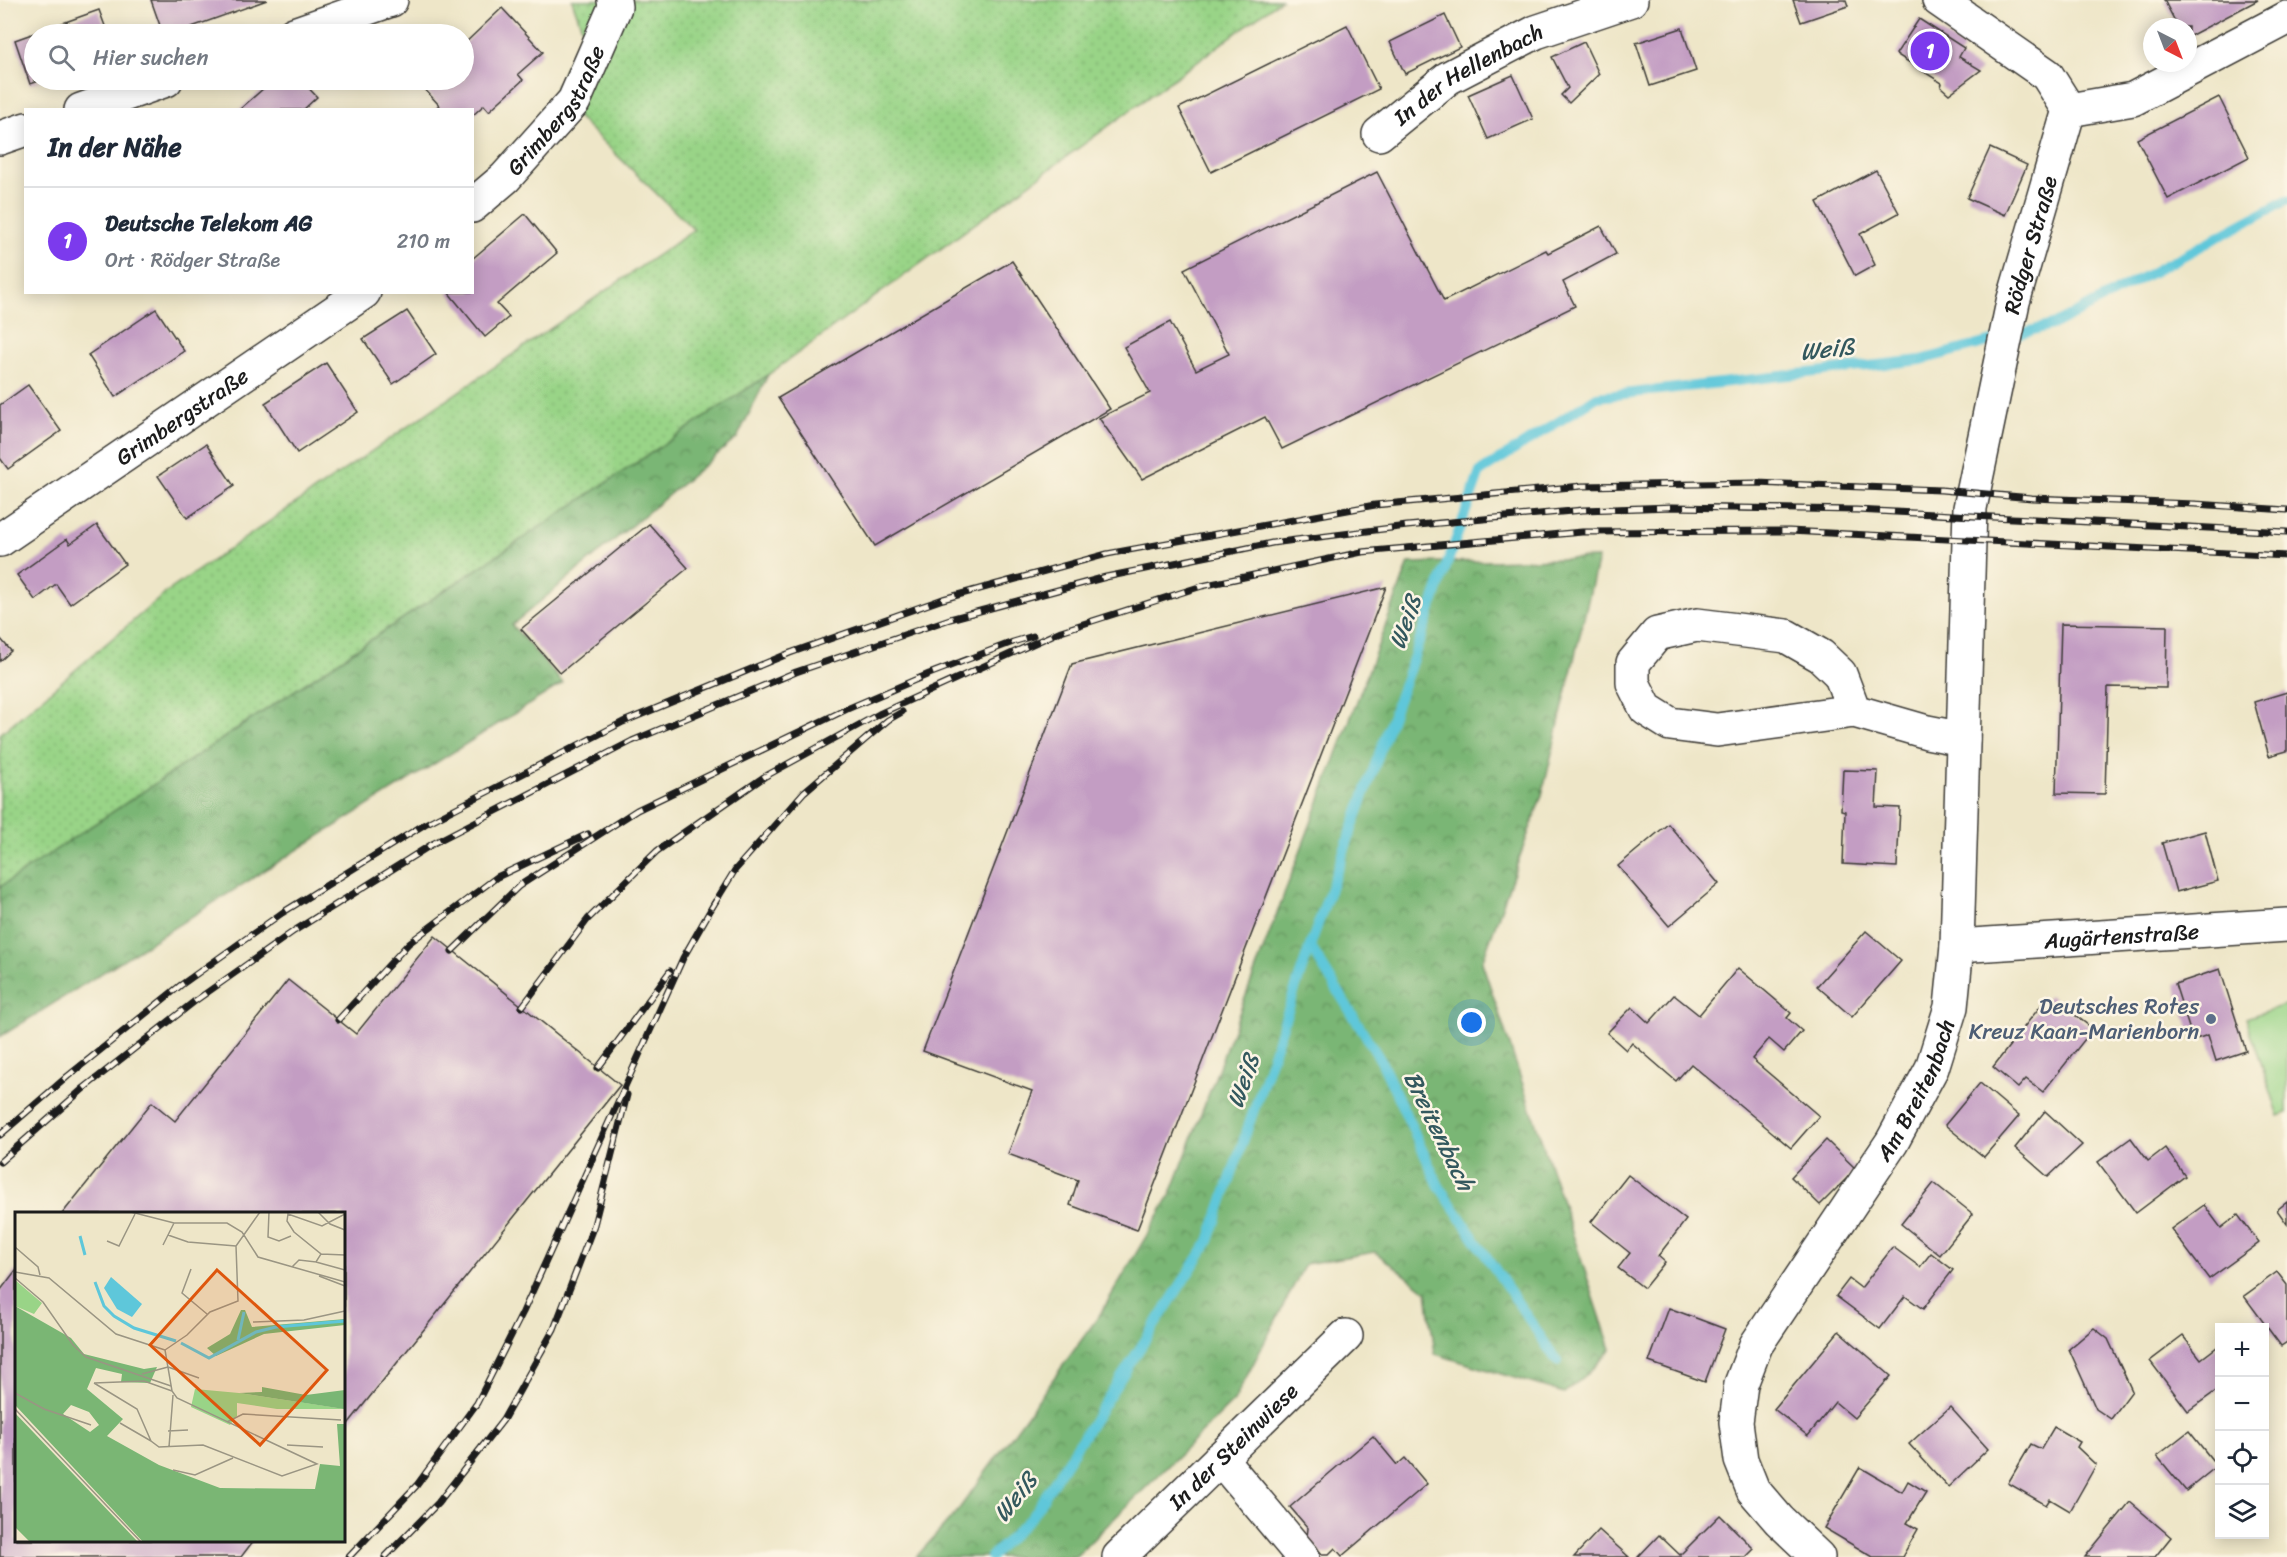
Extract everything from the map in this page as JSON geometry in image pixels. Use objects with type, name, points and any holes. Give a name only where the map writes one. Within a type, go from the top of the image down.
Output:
[{"type":"street","points":[[323,24],[391,0]]},
{"type":"street","name":"Grimbergstraße","points":[[474,204],[506,178],[574,101],[615,7],[614,0]]},
{"type":"street","name":"In der Hellenbach","points":[[1379,134],[1448,78],[1536,32],[1631,0]]},
{"type":"street","points":[[1939,0],[2047,75],[2069,110],[2133,99],[2287,18]]},
{"type":"street","points":[[87,108],[138,90]]},
{"type":"street","name":"Rödger Straße","points":[[1968,553],[1970,508],[2013,302],[2069,110]]},
{"type":"street","points":[[0,138],[24,130]]},
{"type":"street","name":"Grimbergstraße","points":[[0,540],[361,294]]},
{"type":"street","name":"Am Breitenbach","points":[[1818,1557],[1779,1520],[1753,1490],[1741,1460],[1736,1422],[1741,1384],[1756,1345],[1892,1142],[1932,1068],[1951,1007],[1956,946],[1968,553]]},
{"type":"street","points":[[1854,711],[1840,674],[1821,656],[1786,636],[1697,625],[1657,634],[1633,663],[1633,683],[1646,709],[1670,724],[1717,730],[1854,711],[1927,732],[1963,739]]},
{"type":"street","name":"Augärtenstraße","points":[[1956,946],[2287,925]]},
{"type":"street","name":"In der Steinwiese","points":[[1119,1557],[1346,1336]]},
{"type":"street","points":[[1220,1458],[1303,1557]]},
{"type":"green space","points":[[572,0],[1281,0],[768,375],[0,887],[0,734],[168,591],[694,230],[553,93],[583,31]]},
{"type":"green space","points":[[768,375],[737,438],[512,625],[563,683],[0,1037],[0,887]]},
{"type":"green space","points":[[1598,558],[1542,795],[1482,962],[1611,1349],[1591,1371],[1564,1393],[1435,1354],[1427,1292],[1375,1252],[1305,1264],[1234,1401],[1075,1557],[916,1557],[956,1513],[1101,1313],[1171,1194],[1409,563]]},
{"type":"green space","points":[[2287,1004],[2287,1113],[2279,1116],[2246,1018]]},
{"type":"building","points":[[151,0],[267,0],[200,24],[159,24]]},
{"type":"building","points":[[1793,0],[1846,0],[1848,6],[1801,22]]},
{"type":"building","points":[[2164,0],[2258,0],[2197,32],[2197,18],[2173,18]]},
{"type":"building","points":[[502,8],[543,52],[518,74],[523,80],[489,111],[484,105],[474,114],[474,108],[436,108],[439,105],[425,90],[474,90],[474,35]]},
{"type":"building","points":[[99,10],[104,24],[60,24]]},
{"type":"building","points":[[1445,15],[1460,47],[1405,74],[1390,42]]},
{"type":"building","points":[[1919,19],[1964,48],[1959,57],[1981,70],[1949,94],[1941,87],[1942,83],[1896,54]]},
{"type":"building","points":[[1347,25],[1379,89],[1211,172],[1179,108]]},
{"type":"building","points":[[1682,28],[1696,71],[1650,86],[1636,43]]},
{"type":"building","points":[[24,37],[24,66],[15,40]]},
{"type":"building","points":[[1584,42],[1599,74],[1569,103],[1561,95],[1568,88],[1552,57]]},
{"type":"building","points":[[1513,75],[1533,119],[1488,139],[1468,95]]},
{"type":"building","points":[[262,90],[310,90],[317,97],[305,108],[241,108]]},
{"type":"building","points":[[2219,97],[2249,157],[2168,199],[2137,139]]},
{"type":"building","points":[[1990,148],[2027,165],[2005,215],[1967,198]]},
{"type":"building","points":[[1876,170],[1899,213],[1860,234],[1875,265],[1855,276],[1817,202]]},
{"type":"building","points":[[1377,172],[1444,301],[1546,250],[1548,253],[1601,226],[1616,254],[1563,282],[1575,306],[1282,449],[1265,417],[1142,479],[1099,418],[1150,393],[1124,347],[1170,322],[1196,370],[1229,354],[1184,269]]},
{"type":"building","points":[[525,214],[557,253],[497,304],[509,317],[485,337],[450,294],[474,294],[474,257]]},
{"type":"building","points":[[1012,261],[1110,409],[875,546],[778,398]]},
{"type":"building","points":[[156,309],[184,351],[115,397],[88,355]]},
{"type":"building","points":[[407,311],[436,354],[393,384],[363,339]]},
{"type":"building","points":[[326,363],[358,412],[297,453],[265,403]]},
{"type":"building","points":[[28,385],[61,431],[8,469],[0,458],[0,405]]},
{"type":"building","points":[[206,444],[234,486],[187,518],[158,476]]},
{"type":"building","points":[[649,524],[688,568],[560,673],[521,629]]},
{"type":"building","points":[[97,525],[125,564],[70,604],[56,584],[35,600],[17,575],[67,539],[70,544]]},
{"type":"building","points":[[1386,587],[1137,1230],[1070,1205],[1078,1180],[1008,1154],[1032,1091],[923,1051],[1072,664]]},
{"type":"building","points":[[2061,624],[2167,626],[2166,688],[2108,687],[2105,794],[2056,793]]},
{"type":"building","points":[[0,638],[11,651],[0,661]]},
{"type":"building","points":[[2287,692],[2287,751],[2269,756],[2254,702]]},
{"type":"building","points":[[1843,770],[1878,771],[1876,807],[1900,808],[1897,867],[1843,864],[1845,811],[1841,810]]},
{"type":"building","points":[[1668,824],[1719,884],[1669,926],[1618,866]]},
{"type":"building","points":[[2205,831],[2218,881],[2176,892],[2162,843]]},
{"type":"building","points":[[1866,931],[1901,961],[1852,1017],[1817,986]]},
{"type":"building","points":[[435,936],[620,1085],[345,1428],[345,1212],[64,1212],[152,1102],[175,1121],[288,980],[356,1034]]},
{"type":"building","points":[[1738,968],[1791,1013],[1787,1018],[1802,1031],[1784,1052],[1769,1039],[1752,1059],[1819,1116],[1791,1148],[1691,1064],[1676,1081],[1632,1043],[1626,1050],[1607,1033],[1632,1007],[1649,1023],[1674,995],[1699,1015]]},
{"type":"building","points":[[2220,969],[2246,1051],[2216,1061],[2208,1035],[2193,1040],[2175,984]]},
{"type":"building","points":[[2049,995],[2093,1029],[2043,1092],[2026,1079],[2018,1088],[1993,1067]]},
{"type":"building","points":[[1980,1083],[2019,1116],[1984,1157],[1945,1125]]},
{"type":"building","points":[[2045,1111],[2082,1145],[2048,1177],[2015,1148]]},
{"type":"building","points":[[2131,1138],[2148,1161],[2165,1148],[2185,1176],[2136,1213],[2098,1162]]},
{"type":"building","points":[[1826,1140],[1856,1169],[1820,1205],[1791,1177]]},
{"type":"building","points":[[1628,1175],[1686,1220],[1658,1256],[1665,1262],[1644,1288],[1618,1268],[1630,1253],[1591,1222]]},
{"type":"building","points":[[1934,1183],[1973,1214],[1940,1255],[1901,1224]]},
{"type":"building","points":[[2287,1202],[2287,1224],[2277,1210]]},
{"type":"building","points":[[2204,1205],[2221,1228],[2238,1215],[2259,1243],[2209,1279],[2171,1229]]},
{"type":"building","points":[[1893,1247],[1920,1267],[1931,1253],[1953,1270],[1923,1309],[1905,1296],[1880,1329],[1836,1296],[1849,1279],[1861,1288]]},
{"type":"building","points":[[15,1271],[15,1542],[252,1542],[241,1557],[0,1557],[0,1291]]},
{"type":"building","points":[[2277,1272],[2287,1285],[2287,1342],[2281,1346],[2269,1330],[2269,1323],[2264,1323],[2244,1296]]},
{"type":"building","points":[[1669,1308],[1725,1329],[1705,1382],[1649,1362]]},
{"type":"building","points":[[2094,1328],[2108,1339],[2132,1391],[2111,1419],[2096,1409],[2069,1349]]},
{"type":"building","points":[[1839,1331],[1891,1376],[1854,1418],[1835,1402],[1808,1436],[1774,1409]]},
{"type":"building","points":[[2183,1336],[2201,1359],[2215,1348],[2215,1392],[2188,1411],[2150,1361]]},
{"type":"building","points":[[1950,1407],[1988,1449],[1948,1487],[1909,1444]]},
{"type":"building","points":[[2054,1427],[2080,1442],[2077,1447],[2096,1465],[2070,1511],[2050,1499],[2046,1505],[2008,1483],[2031,1444],[2041,1449]]},
{"type":"building","points":[[2189,1431],[2215,1464],[2215,1468],[2186,1491],[2157,1456]]},
{"type":"building","points":[[1373,1436],[1397,1465],[1405,1458],[1427,1484],[1342,1556],[1335,1548],[1329,1554],[1322,1554],[1307,1537],[1308,1528],[1290,1507]]},
{"type":"building","points":[[1860,1467],[1902,1492],[1908,1481],[1926,1492],[1907,1523],[1918,1529],[1902,1557],[1873,1557],[1824,1528]]},
{"type":"building","points":[[2130,1502],[2171,1537],[2155,1557],[2085,1557]]},
{"type":"building","points":[[1720,1515],[1754,1549],[1746,1557],[1638,1557],[1659,1535],[1680,1555]]},
{"type":"building","points":[[1599,1530],[1629,1557],[1574,1557]]},
{"type":"waterway","name":"Weiß","points":[[991,1557],[1032,1516],[1209,1241],[1310,946],[1480,472],[1597,397],[1921,360],[2056,324],[2287,200]]},
{"type":"waterway","name":"Breitenbach","points":[[1310,946],[1381,1061],[1439,1186],[1557,1361]]},
{"type":"railway","points":[[0,1135],[68,1076],[181,985],[282,913],[425,824],[623,722],[790,653],[943,599],[1107,554],[1375,505],[1582,486],[1756,483],[1941,490],[2032,498],[2287,510]]},
{"type":"railway","points":[[0,1162],[84,1088],[195,1001],[294,931],[434,843],[632,741],[796,672],[950,619],[1106,577],[1272,543],[1407,526],[1583,510],[1672,507],[1856,510],[2287,532]]},
{"type":"railway","points":[[522,1007],[588,919],[657,851],[764,777],[879,714],[1061,631],[1202,586],[1362,552],[1582,532],[1789,531],[2287,556]]},
{"type":"railway","points":[[452,951],[519,886],[637,810],[847,709],[929,674],[1033,636]]},
{"type":"railway","points":[[711,909],[735,870],[804,792],[888,720],[902,712]]},
{"type":"railway","points":[[338,1020],[409,943],[497,877],[588,834]]},
{"type":"railway","points":[[349,1557],[417,1485],[477,1403],[523,1312],[683,958],[715,902]]},
{"type":"railway","points":[[598,1068],[670,971]]},
{"type":"railway","points":[[385,1557],[438,1503],[503,1420],[554,1329],[594,1225],[627,1095]]},
{"type":"place","name":"Deutsche Telekom AG","points":[[1930,51]]},
{"type":"place","name":"Deutsches Rotes Kreuz Kaan-Marienborn","points":[[2211,1019]]}]
